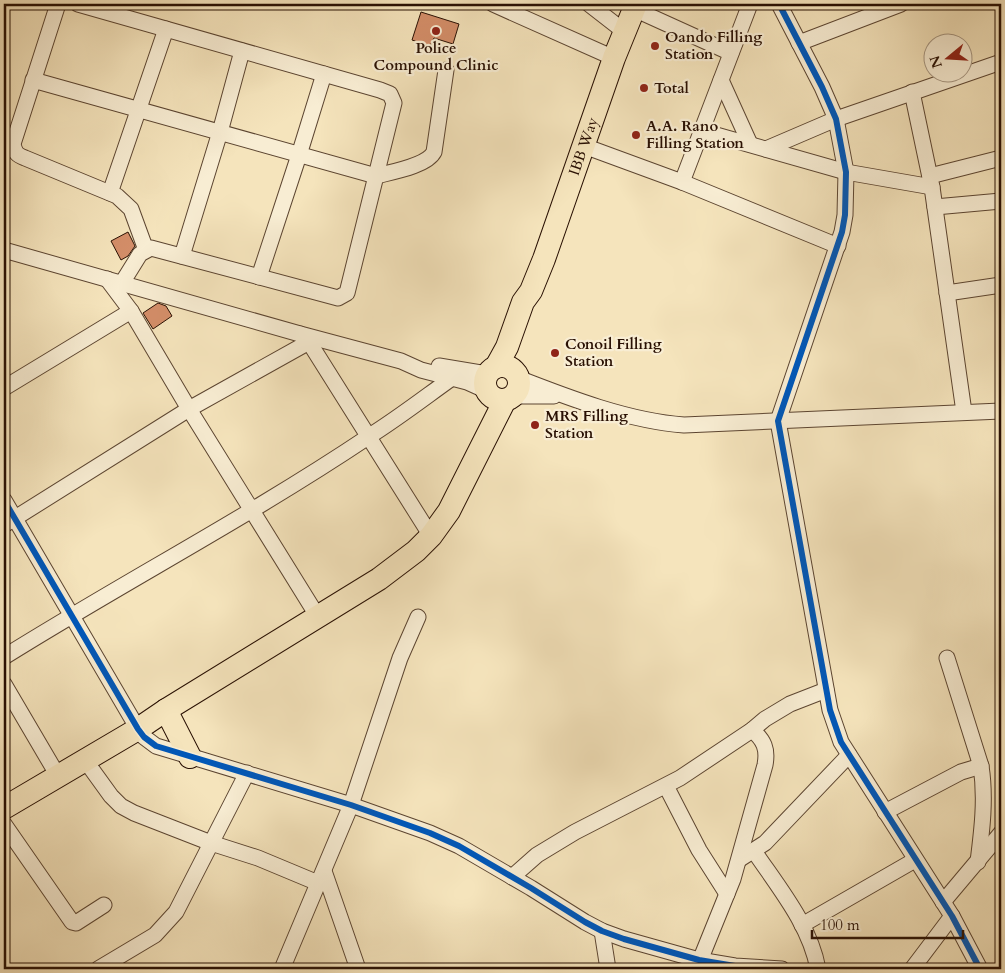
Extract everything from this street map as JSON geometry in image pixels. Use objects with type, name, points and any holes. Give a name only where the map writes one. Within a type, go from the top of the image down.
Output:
[{"type":"highway","name":"IBB Way","points":[[4,808],[138,729],[397,567],[430,536],[449,511],[478,456],[501,384],[528,310],[531,291],[544,259],[614,58],[635,6]]},
{"type":"highway","points":[[166,710],[190,757]]},
{"type":"street","points":[[58,4],[13,144],[17,155],[117,196],[131,209],[146,250]]},
{"type":"street","points":[[78,4],[380,90],[390,94],[394,104],[347,293],[338,298],[151,248],[140,254],[122,283]]},
{"type":"street","points":[[493,4],[614,58]]},
{"type":"street","points":[[589,4],[625,32]]},
{"type":"street","points":[[682,182],[750,4]]},
{"type":"street","points":[[779,4],[822,87],[836,119],[846,172],[845,215],[838,246],[778,421],[826,690],[834,725],[841,742],[952,916],[980,969]]},
{"type":"street","points":[[799,43],[901,4]]},
{"type":"street","points":[[635,6],[731,53]]},
{"type":"street","points":[[110,193],[140,110],[166,29]]},
{"type":"street","points":[[182,256],[220,132],[242,51]]},
{"type":"street","points":[[766,149],[836,119],[1001,62]]},
{"type":"street","points":[[33,80],[376,176],[419,163],[431,157],[434,152],[446,70]]},
{"type":"street","points":[[259,277],[324,74]]},
{"type":"street","points":[[721,80],[750,144]]},
{"type":"street","points":[[912,92],[931,182],[964,412]]},
{"type":"street","points":[[702,131],[846,172],[931,182],[1001,158]]},
{"type":"street","points":[[584,146],[682,182],[838,246]]},
{"type":"street","points":[[935,207],[1001,201]]},
{"type":"street","points":[[4,250],[122,283],[304,338],[401,361],[421,362],[501,384],[529,395],[567,397],[659,423],[684,425],[1001,411]]},
{"type":"street","points":[[106,279],[131,311],[189,410],[318,617]]},
{"type":"street","points":[[947,293],[1001,285]]},
{"type":"street","points":[[4,388],[131,311]]},
{"type":"street","points":[[9,522],[304,338]]},
{"type":"street","points":[[304,338],[430,536]]},
{"type":"street","points":[[401,361],[421,370],[468,382],[501,384]]},
{"type":"street","points":[[4,657],[368,438],[452,378]]},
{"type":"street","points":[[4,500],[9,522],[72,615],[138,729],[144,737],[156,746],[351,805],[430,833],[459,846],[602,931],[698,965],[782,969]]},
{"type":"street","points":[[282,969],[351,805],[400,658],[418,617]]},
{"type":"street","points":[[947,658],[981,766],[984,800],[978,862]]},
{"type":"street","points":[[4,684],[58,776]]},
{"type":"street","points":[[512,877],[537,855],[680,778],[752,730],[765,719],[790,704],[826,690]]},
{"type":"street","points":[[698,965],[740,859],[767,756],[766,745],[752,730]]},
{"type":"street","points":[[740,859],[765,843],[849,755]]},
{"type":"street","points":[[85,760],[100,783],[121,806],[134,813],[211,843],[321,877]]},
{"type":"street","points":[[885,812],[962,772],[981,766]]},
{"type":"street","points":[[98,969],[155,935],[167,924],[176,912],[247,773]]},
{"type":"street","points":[[666,786],[699,850],[727,894]]},
{"type":"street","points":[[4,824],[72,922],[76,923],[104,905]]},
{"type":"street","points":[[943,902],[1001,833]]},
{"type":"street","points":[[754,851],[809,937],[818,969]]},
{"type":"street","points":[[802,925],[915,860]]},
{"type":"street","points":[[321,877],[358,969]]},
{"type":"street","points":[[912,969],[952,916]]},
{"type":"street","points":[[602,931],[608,969]]},
{"type":"building","name":"Police Compound Clinic","points":[[421,12],[459,24],[453,44],[434,38],[430,46],[412,40]]},
{"type":"building","points":[[128,232],[135,246],[128,256],[121,260],[111,241]]},
{"type":"building","points":[[158,303],[166,306],[172,316],[153,329],[143,313]]},
{"type":"cycle path","points":[[779,4],[822,87],[836,119],[846,172],[845,215],[842,232],[778,421],[830,710],[841,742],[952,916],[980,969]]},
{"type":"cycle path","points":[[4,500],[138,729],[144,737],[156,746],[351,805],[430,833],[459,846],[585,922],[624,939],[699,960],[735,966],[782,969]]},
{"type":"place","name":"Police Compound Clinic","points":[[436,31]]},
{"type":"place","name":"Oando Filling Station","points":[[655,46]]},
{"type":"place","name":"Total","points":[[644,88]]},
{"type":"place","name":"A.A. Rano Filling Station","points":[[636,135]]},
{"type":"place","name":"Conoil Filling Station","points":[[555,353]]},
{"type":"place","name":"MRS Filling Station","points":[[535,425]]}]
